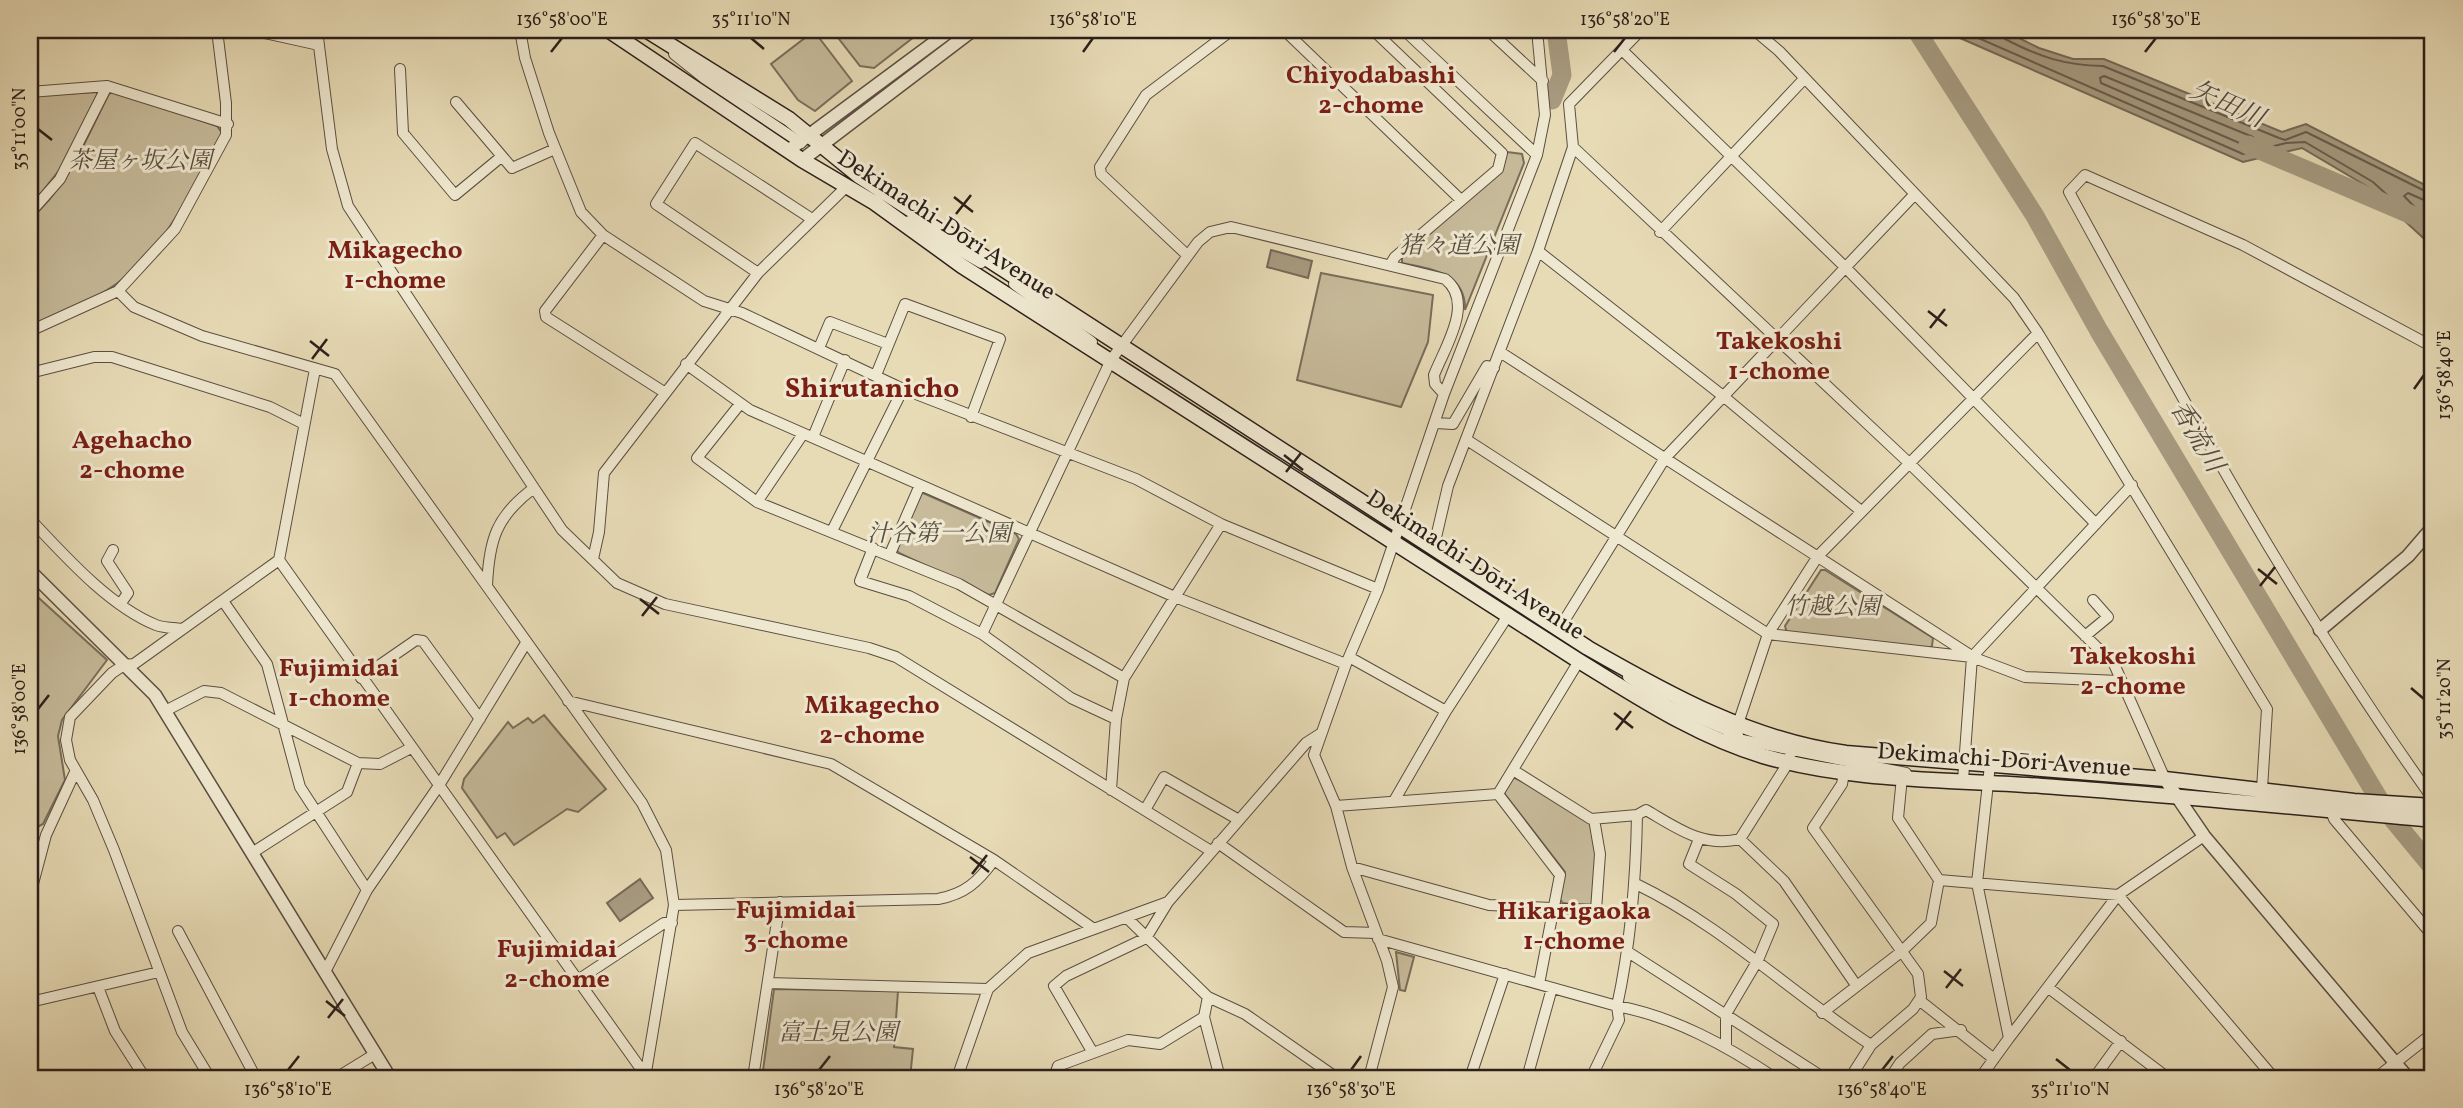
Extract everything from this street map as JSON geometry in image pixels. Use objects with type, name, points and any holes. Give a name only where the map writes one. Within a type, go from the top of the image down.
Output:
[{"type":"main road","name":"Dekimachi-Dōri Avenue","points":[[608,30],[859,176],[1114,354],[1148,384],[1579,661],[1669,716],[1692,726],[1794,751],[1844,773],[2176,795],[2433,820]]},
{"type":"main road","name":"Dekimachi-Dōri Avenue","points":[[645,30],[806,147],[846,187],[875,203],[961,266],[1400,525],[1588,648],[1735,736],[1794,751],[2165,779],[2354,801],[2431,803]]},
{"type":"street","points":[[30,331],[118,291],[175,229],[226,135],[228,124],[217,30]]},
{"type":"street","points":[[251,30],[318,45]]},
{"type":"street","points":[[317,30],[332,149],[348,206],[562,530],[617,583],[664,604],[869,648],[897,657],[1111,790],[1215,847],[1344,932],[1377,936],[1552,988],[1644,1011],[1727,1046],[1775,1078]]},
{"type":"street","points":[[520,30],[525,58],[555,149],[581,212],[603,235],[704,301],[818,348],[903,389],[1136,479],[1221,524],[1378,589]]},
{"type":"street","points":[[806,147],[951,30]]},
{"type":"street","points":[[806,147],[973,30]]},
{"type":"street","points":[[1186,255],[1101,174],[1100,167],[1146,95],[1232,30]]},
{"type":"street","points":[[1284,30],[1461,200]]},
{"type":"street","points":[[1373,30],[1502,153],[1498,169],[1395,257],[1391,265]]},
{"type":"street","points":[[1404,30],[1537,155]]},
{"type":"street","points":[[1488,30],[1543,81]]},
{"type":"street","points":[[1369,1078],[1393,987],[1352,867],[1336,806],[1314,755],[1348,660],[1378,589],[1436,423],[1443,394],[1537,155],[1545,116],[1537,30]]},
{"type":"street","points":[[1434,546],[1448,486],[1538,251],[1573,147],[1569,104],[1641,30]]},
{"type":"street","points":[[1754,30],[2014,298],[2038,332],[2267,709],[2262,789]]},
{"type":"street","points":[[1622,50],[1845,267],[2095,524]]},
{"type":"street","points":[[400,68],[403,133],[456,195],[501,157]]},
{"type":"street","points":[[1660,232],[1804,79]]},
{"type":"street","points":[[30,92],[107,86],[228,124]]},
{"type":"street","points":[[30,213],[60,179],[107,86]]},
{"type":"street","points":[[456,102],[512,168],[555,149]]},
{"type":"street","points":[[758,273],[656,204],[695,143],[812,219]]},
{"type":"street","points":[[1573,147],[1660,232],[1778,338],[1908,462],[2114,664],[2119,681],[2165,779],[2204,836],[2408,1078]]},
{"type":"street","points":[[2431,803],[2320,630],[2166,369],[2069,192],[2085,175],[2243,245],[2433,347]]},
{"type":"street","points":[[593,559],[599,532],[604,473],[686,363],[758,273],[846,187]]},
{"type":"street","points":[[1559,629],[1665,458],[1914,195]]},
{"type":"street","points":[[982,634],[1114,354],[1186,255],[1210,232],[1231,227],[1445,279],[1458,293],[1457,316],[1434,375],[1435,384],[1443,394]]},
{"type":"street","points":[[603,235],[545,312],[546,317],[664,392]]},
{"type":"street","points":[[1538,251],[1723,396],[1861,511]]},
{"type":"street","points":[[118,291],[134,307],[202,336],[335,374],[642,803],[666,850],[674,905],[649,1077]]},
{"type":"street","points":[[876,376],[905,304],[1000,339],[971,416]]},
{"type":"street","points":[[818,348],[830,322],[888,344]]},
{"type":"street","points":[[1735,736],[1768,634],[1818,556],[2038,332]]},
{"type":"street","points":[[1500,352],[1972,657],[2025,677],[2119,681]]},
{"type":"street","points":[[30,373],[94,358],[112,357],[270,407],[304,424]]},
{"type":"street","points":[[757,502],[808,436],[845,360]]},
{"type":"street","points":[[686,363],[740,404],[808,436],[1175,597],[1348,660],[1446,711]]},
{"type":"street","points":[[1436,423],[1453,424],[1487,366],[1494,368]]},
{"type":"street","points":[[210,1078],[182,1032],[114,850],[93,800],[75,772],[66,740],[70,717],[97,688],[124,665],[134,664],[279,560],[315,369]]},
{"type":"street","points":[[832,531],[903,389]]},
{"type":"street","points":[[740,404],[697,458],[757,502],[890,554],[995,604],[1124,678]]},
{"type":"street","points":[[1467,440],[1768,634],[1972,657]]},
{"type":"street","points":[[890,554],[920,485]]},
{"type":"street","points":[[1963,780],[1972,657],[2133,485]]},
{"type":"street","points":[[487,586],[489,548],[494,533],[510,510],[534,488]]},
{"type":"street","points":[[30,519],[76,567],[121,603],[157,626],[183,629]]},
{"type":"street","points":[[1111,790],[1116,719],[1124,678],[1221,524]]},
{"type":"street","points":[[2320,630],[2408,556],[2433,527]]},
{"type":"street","points":[[873,548],[860,581],[918,600],[982,634],[1072,698],[1116,719]]},
{"type":"street","points":[[113,550],[107,561],[128,593],[121,603]]},
{"type":"street","points":[[279,560],[438,787],[649,1077]]},
{"type":"street","points":[[30,570],[155,695],[390,1078]]},
{"type":"street","points":[[2085,636],[2108,617],[2093,600]]},
{"type":"street","points":[[223,601],[267,664],[300,787],[368,891]]},
{"type":"street","points":[[1394,801],[1446,711],[1509,614]]},
{"type":"street","points":[[361,678],[416,640],[423,641],[480,719]]},
{"type":"street","points":[[325,972],[368,891],[438,787],[526,643]]},
{"type":"street","points":[[1498,794],[1579,661]]},
{"type":"street","points":[[165,711],[204,691],[221,693],[358,763],[380,764],[411,748]]},
{"type":"street","points":[[568,701],[831,764],[994,860],[1094,929]]},
{"type":"street","points":[[1093,1053],[1054,986],[1066,975],[1146,938],[1168,902],[1238,820],[1307,743],[1321,733]]},
{"type":"street","points":[[1513,770],[1594,819],[1637,815],[1646,810],[1699,839],[1721,843],[1740,839],[1794,751],[1941,779]]},
{"type":"street","points":[[252,853],[317,814],[347,792],[358,763]]},
{"type":"street","points":[[1990,765],[1977,883],[2010,1038]]},
{"type":"street","points":[[30,895],[46,835],[75,772]]},
{"type":"street","points":[[1844,773],[1842,784],[1813,828],[1918,974],[1922,997],[1913,1009],[1871,1045],[1850,1078]]},
{"type":"street","points":[[1145,810],[1164,777],[1238,820]]},
{"type":"street","points":[[1822,1013],[1901,952],[1931,923],[1939,880],[1898,818],[1902,777]]},
{"type":"street","points":[[1336,806],[1498,794]]},
{"type":"street","points":[[1498,794],[1560,875],[1539,984]]},
{"type":"street","points":[[2331,811],[2334,819],[2433,936]]},
{"type":"street","points":[[1591,1078],[1619,1020],[1617,1006],[1628,953],[1636,884],[1637,815]]},
{"type":"street","points":[[1352,867],[1489,905],[1596,910],[1600,854],[1594,819]]},
{"type":"street","points":[[1980,1078],[2050,989],[2118,895],[2204,836]]},
{"type":"street","points":[[1699,839],[1689,864],[1736,894],[1773,924],[1758,960],[1726,1014],[1727,1046]]},
{"type":"street","points":[[1740,839],[1784,881],[1856,985]]},
{"type":"street","points":[[674,905],[938,899],[959,895],[981,878],[994,860]]},
{"type":"street","points":[[1939,880],[2118,895],[2274,1078]]},
{"type":"street","points":[[1636,884],[1677,904],[1758,960],[1822,1013],[1871,1045]]},
{"type":"street","points":[[753,1078],[780,902]]},
{"type":"street","points":[[957,1078],[988,989],[1028,953],[1168,902]]},
{"type":"street","points":[[1126,917],[1208,997],[1245,1014],[1337,1078]]},
{"type":"street","points":[[578,980],[664,923],[672,923]]},
{"type":"street","points":[[178,931],[256,1078]]},
{"type":"street","points":[[1628,953],[1824,1078]]},
{"type":"street","points":[[30,1009],[30,1000],[98,988],[159,972]]},
{"type":"street","points":[[1470,1078],[1505,974]]},
{"type":"street","points":[[768,983],[988,989]]},
{"type":"street","points":[[98,988],[115,1031],[145,1078]]},
{"type":"street","points":[[1527,1078],[1552,988]]},
{"type":"street","points":[[2050,989],[2168,1078]]},
{"type":"street","points":[[1208,997],[1203,1018],[1220,1078]]},
{"type":"street","points":[[1919,1000],[1961,1030],[1994,1059]]},
{"type":"street","points":[[1054,1078],[1058,1066],[1128,1040],[1160,1044],[1203,1018]]},
{"type":"street","points":[[1890,1078],[1900,1063],[1932,1034],[1961,1030]]},
{"type":"street","points":[[2376,1078],[2433,1032]]},
{"type":"street","points":[[2094,1078],[2121,1041]]},
{"type":"street","points":[[336,1078],[375,1054]]},
{"type":"green space","points":[[832,30],[923,30],[874,68],[860,66]]},
{"type":"green space","points":[[814,31],[852,81],[815,111],[798,100],[771,64]]},
{"type":"green space","name":"茶屋ヶ坂公園","points":[[114,91],[217,126],[222,133],[187,200],[143,261],[104,292],[30,326],[30,219],[56,192],[66,177],[109,94]]},
{"type":"green space","name":"茶屋ヶ坂公園","points":[[96,92],[98,95],[61,168],[30,207],[30,96]]},
{"type":"green space","name":"猪々道公園","points":[[1507,152],[1522,154],[1524,163],[1465,310],[1460,288],[1453,280],[1435,271],[1402,263],[1402,257],[1502,171]]},
{"type":"green space","points":[[1321,273],[1433,295],[1428,342],[1401,407],[1297,380]]},
{"type":"green space","name":"汁谷第一公園","points":[[923,493],[1016,534],[1019,539],[995,593],[989,595],[899,553],[896,549],[919,494]]},
{"type":"green space","name":"竹越公園","points":[[1821,570],[1933,638],[1932,646],[1929,648],[1787,633],[1785,626]]},
{"type":"green space","points":[[30,590],[107,660],[62,720],[58,736],[65,780],[43,824],[30,831]]},
{"type":"green space","points":[[544,715],[606,789],[578,812],[567,809],[514,845],[505,833],[497,838],[462,788],[464,779],[508,722],[513,728],[528,718],[533,723]]},
{"type":"green space","points":[[1513,777],[1592,817],[1596,854],[1594,903],[1591,907],[1563,903],[1559,898],[1565,872],[1504,793]]},
{"type":"green space","points":[[1396,952],[1414,957],[1405,991],[1400,990]]},
{"type":"green space","name":"富士見公園","points":[[774,989],[898,991],[894,1047],[913,1049],[910,1078],[762,1078]]},
{"type":"water","name":"矢田川","points":[[1948,30],[2003,30],[2039,48],[2073,59],[2104,59],[2282,132],[2306,124],[2433,189],[2433,247],[2368,187],[2302,148],[2243,162],[1960,38]]},
{"type":"water","points":[[1271,250],[1312,261],[1308,278],[1267,267]]},
{"type":"water","points":[[640,879],[653,898],[620,921],[607,903]]},
{"type":"waterway","points":[[1552,100],[1562,75],[1556,30]]},
{"type":"waterway","name":"香流川","points":[[1916,30],[2035,216],[2099,331],[2386,811],[2433,868]]},
{"type":"waterway","name":"矢田川","points":[[2248,145],[2433,224]]},
{"type":"district","name":"Chiyodabashi 2-chome","points":[[1371,91]]},
{"type":"district","name":"Mikagecho 1-chome","points":[[395,266]]},
{"type":"district","name":"Takekoshi 1-chome","points":[[1779,357]]},
{"type":"district","name":"Shirutanicho","points":[[872,389]]},
{"type":"district","name":"Agehacho 2-chome","points":[[132,456]]},
{"type":"district","name":"Takekoshi 2-chome","points":[[2133,672]]},
{"type":"district","name":"Fujimidai 1-chome","points":[[339,684]]},
{"type":"district","name":"Mikagecho 2-chome","points":[[872,721]]},
{"type":"district","name":"Fujimidai 3-chome","points":[[796,926]]},
{"type":"district","name":"Hikarigaoka 1-chome","points":[[1574,927]]},
{"type":"district","name":"Fujimidai 2-chome","points":[[557,965]]}]
